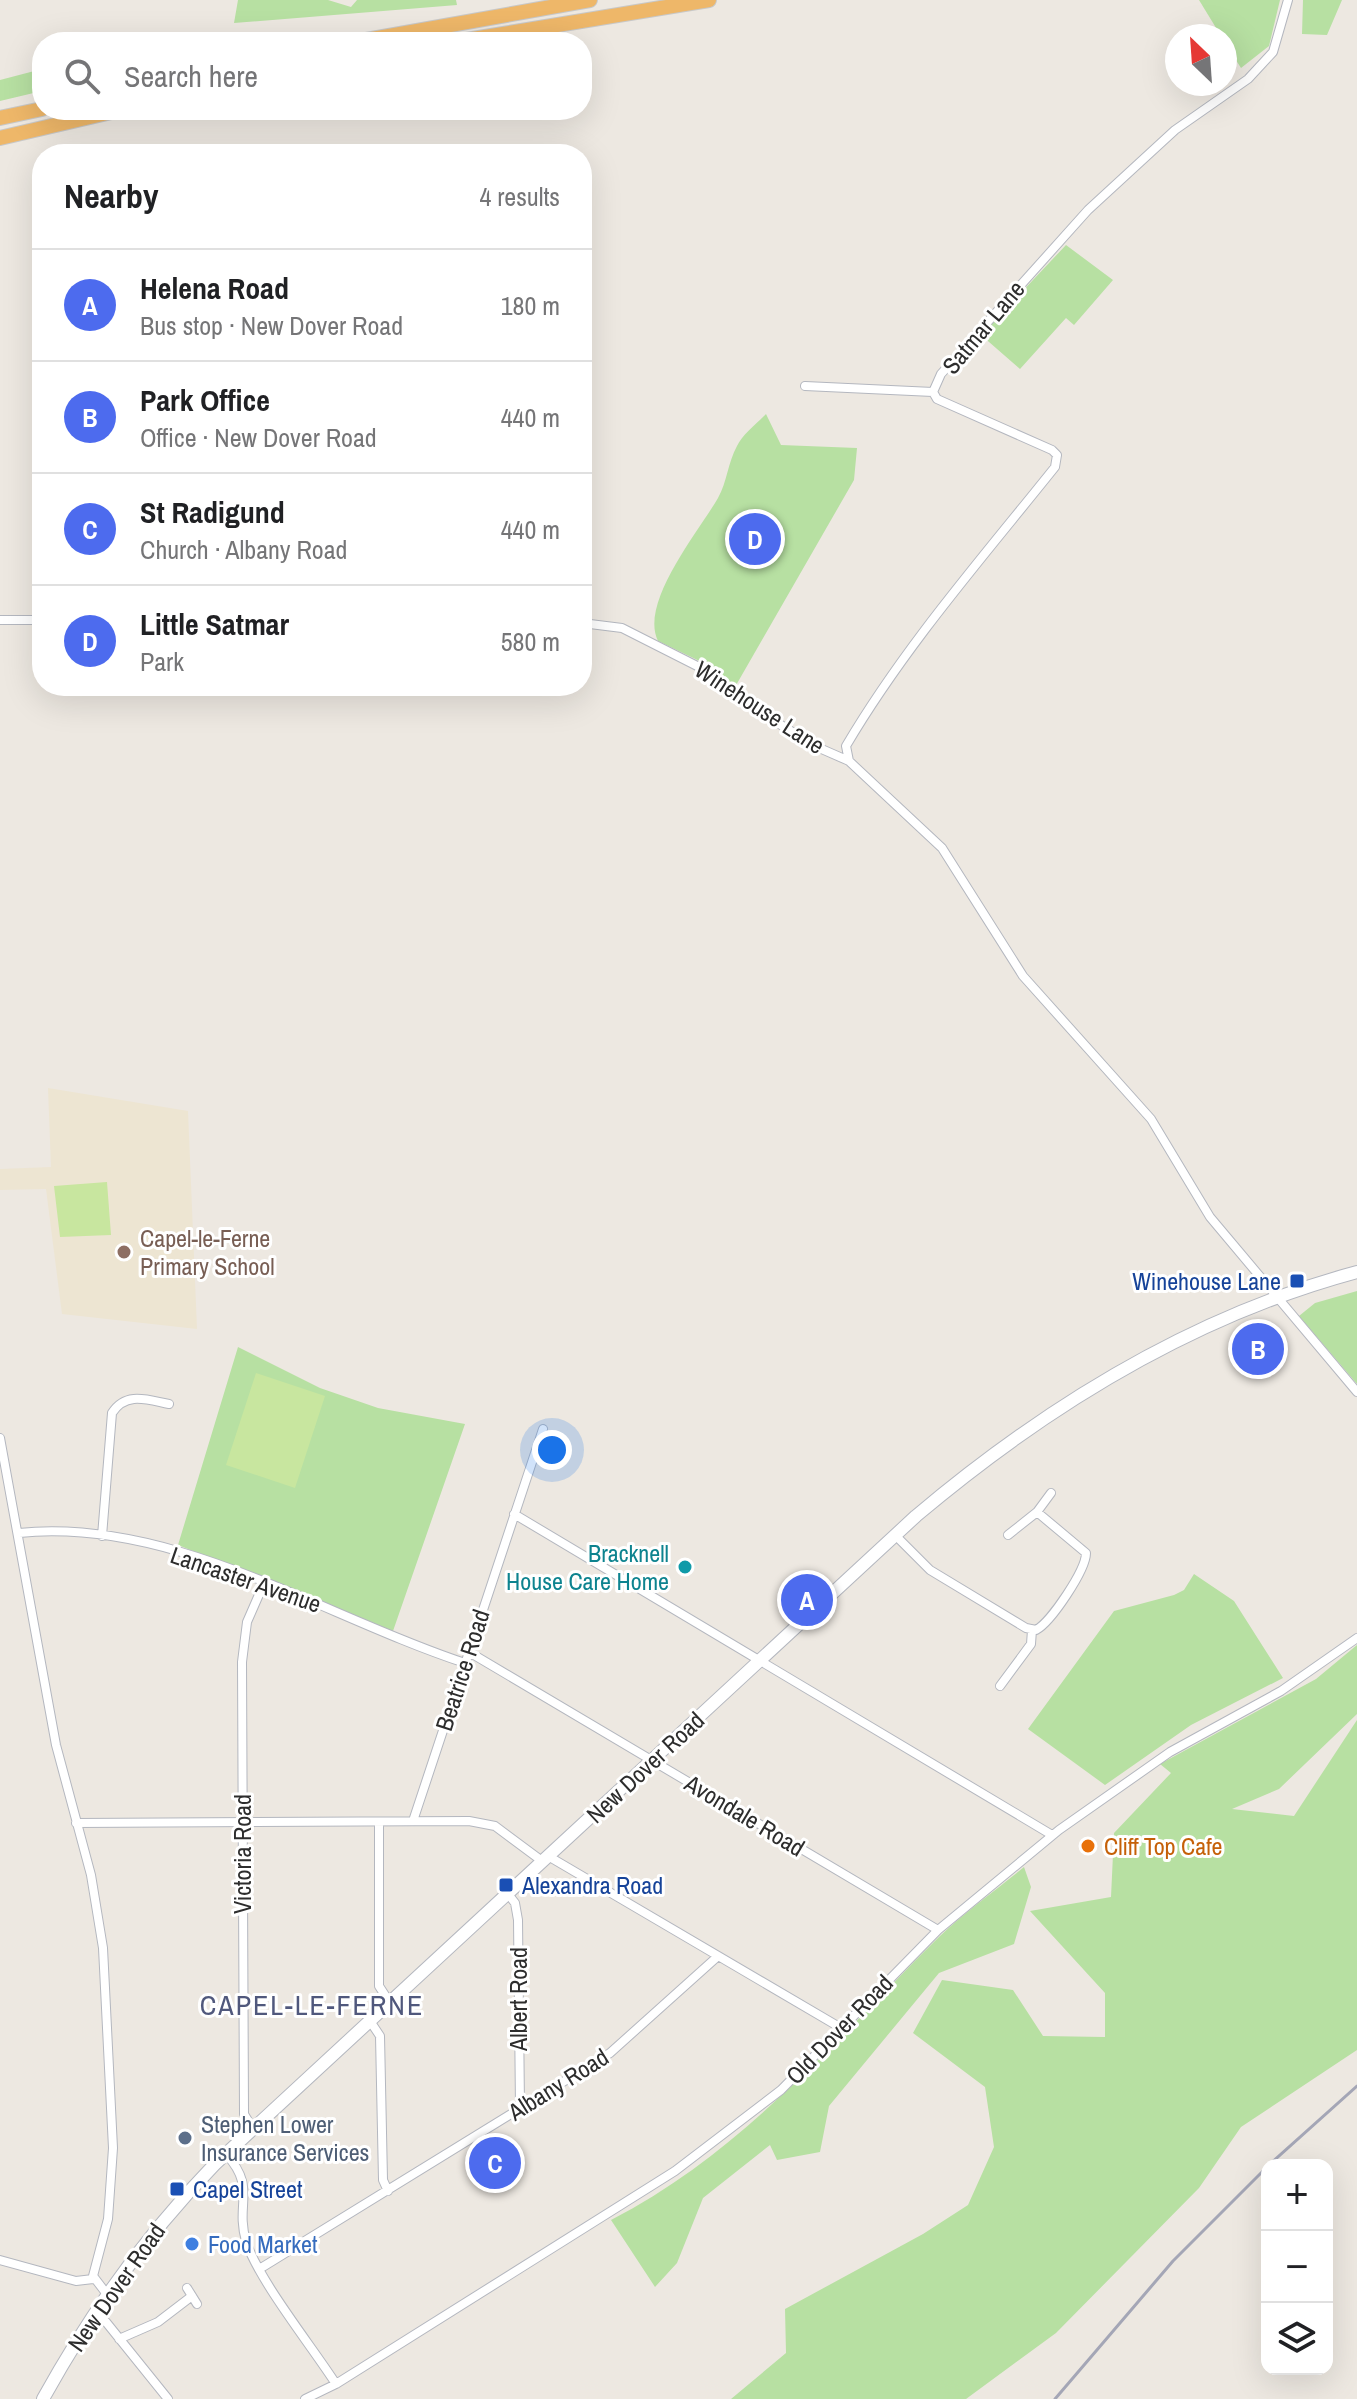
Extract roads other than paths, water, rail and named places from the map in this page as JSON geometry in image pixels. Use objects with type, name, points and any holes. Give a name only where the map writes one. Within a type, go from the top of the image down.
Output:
[{"type":"highway","points":[[411,32],[590,0]]},
{"type":"highway","points":[[515,32],[709,0]]},
{"type":"highway","points":[[0,118],[32,111]]},
{"type":"highway","points":[[0,138],[77,120]]},
{"type":"main road","name":"New Dover Road","points":[[43,2399],[106,2293],[179,2201],[226,2154],[896,1536],[999,1449],[1084,1393],[1188,1336],[1280,1297],[1357,1272]]},
{"type":"street","name":"Satmar Lane","points":[[849,761],[846,746],[859,724],[933,620],[1055,467],[1057,455],[1052,450],[937,399],[933,392],[941,374],[1088,210],[1175,130],[1248,79],[1273,52],[1288,0]]},
{"type":"street","points":[[805,386],[933,392]]},
{"type":"street","points":[[0,620],[32,620]]},
{"type":"street","name":"Winehouse Lane","points":[[592,624],[622,628],[703,669],[758,711],[817,747],[849,761],[948,854],[980,913],[1023,976],[1089,1046],[1151,1119],[1210,1217],[1357,1392]]},
{"type":"street","points":[[102,1536],[112,1413],[119,1403],[132,1398],[169,1404]]},
{"type":"street","name":"Beatrice Road","points":[[413,1821],[543,1429]]},
{"type":"street","points":[[0,1438],[56,1745],[91,1875],[103,1948],[113,2123],[108,2219],[93,2279]]},
{"type":"street","points":[[1008,1535],[1037,1512],[1051,1493]]},
{"type":"street","points":[[1032,1630],[1049,1620],[1087,1557],[1081,1546],[1037,1512]]},
{"type":"street","points":[[514,1514],[1052,1835]]},
{"type":"street","name":"Lancaster Avenue","points":[[19,1533],[102,1536],[189,1556],[265,1581],[465,1663]]},
{"type":"street","points":[[896,1536],[930,1570],[1032,1630]]},
{"type":"street","name":"Victoria Road","points":[[253,2129],[244,2118],[241,1823],[244,1640],[251,1610],[265,1581]]},
{"type":"street","points":[[1000,1686],[1031,1644],[1032,1630]]},
{"type":"street","name":"Old Dover Road","points":[[305,2399],[336,2384],[675,2171],[781,2090],[938,1930],[1052,1835],[1159,1759],[1281,1691],[1357,1638]]},
{"type":"street","name":"Avondale Road","points":[[469,1652],[938,1930]]},
{"type":"street","points":[[76,1823],[413,1821],[490,1824],[545,1859],[841,2028]]},
{"type":"street","points":[[379,1823],[379,1986],[390,2003]]},
{"type":"street","name":"Albert Road","points":[[508,1894],[515,1903],[518,1920],[520,2107]]},
{"type":"street","name":"Albany Road","points":[[261,2268],[624,2042],[717,1957]]},
{"type":"street","points":[[370,2021],[380,2036],[383,2180],[388,2191]]},
{"type":"street","points":[[226,2154],[244,2177],[244,2232],[261,2268],[336,2384]]},
{"type":"street","points":[[0,2260],[76,2281],[93,2279]]},
{"type":"street","points":[[93,2279],[106,2293]]},
{"type":"street","points":[[119,2339],[158,2322],[192,2296]]},
{"type":"street","points":[[93,2313],[119,2339],[168,2399]]},
{"type":"railway","points":[[1276,2159],[1357,2086]]},
{"type":"railway","points":[[1055,2399],[1173,2261],[1261,2173]]},
{"type":"place","name":"Little Satmar","points":[[755,539]]},
{"type":"place","name":"Capel-le-Ferne Primary School","points":[[124,1252]]},
{"type":"place","name":"Winehouse Lane","points":[[1297,1281]]},
{"type":"place","name":"Park Office","points":[[1258,1349]]},
{"type":"place","name":"Bracknell House Care Home","points":[[685,1567]]},
{"type":"place","name":"Helena Road","points":[[807,1600]]},
{"type":"place","name":"Cliff Top Cafe","points":[[1088,1846]]},
{"type":"place","name":"Alexandra Road","points":[[506,1885]]},
{"type":"place","name":"Stephen Lower Insurance Services","points":[[185,2138]]},
{"type":"place","name":"St Radigund","points":[[495,2163]]},
{"type":"place","name":"Capel Street","points":[[177,2189]]},
{"type":"place","name":"Food Market","points":[[192,2244]]},
{"type":"district","name":"CAPEL-LE-FERNE","points":[[312,2005]]}]
